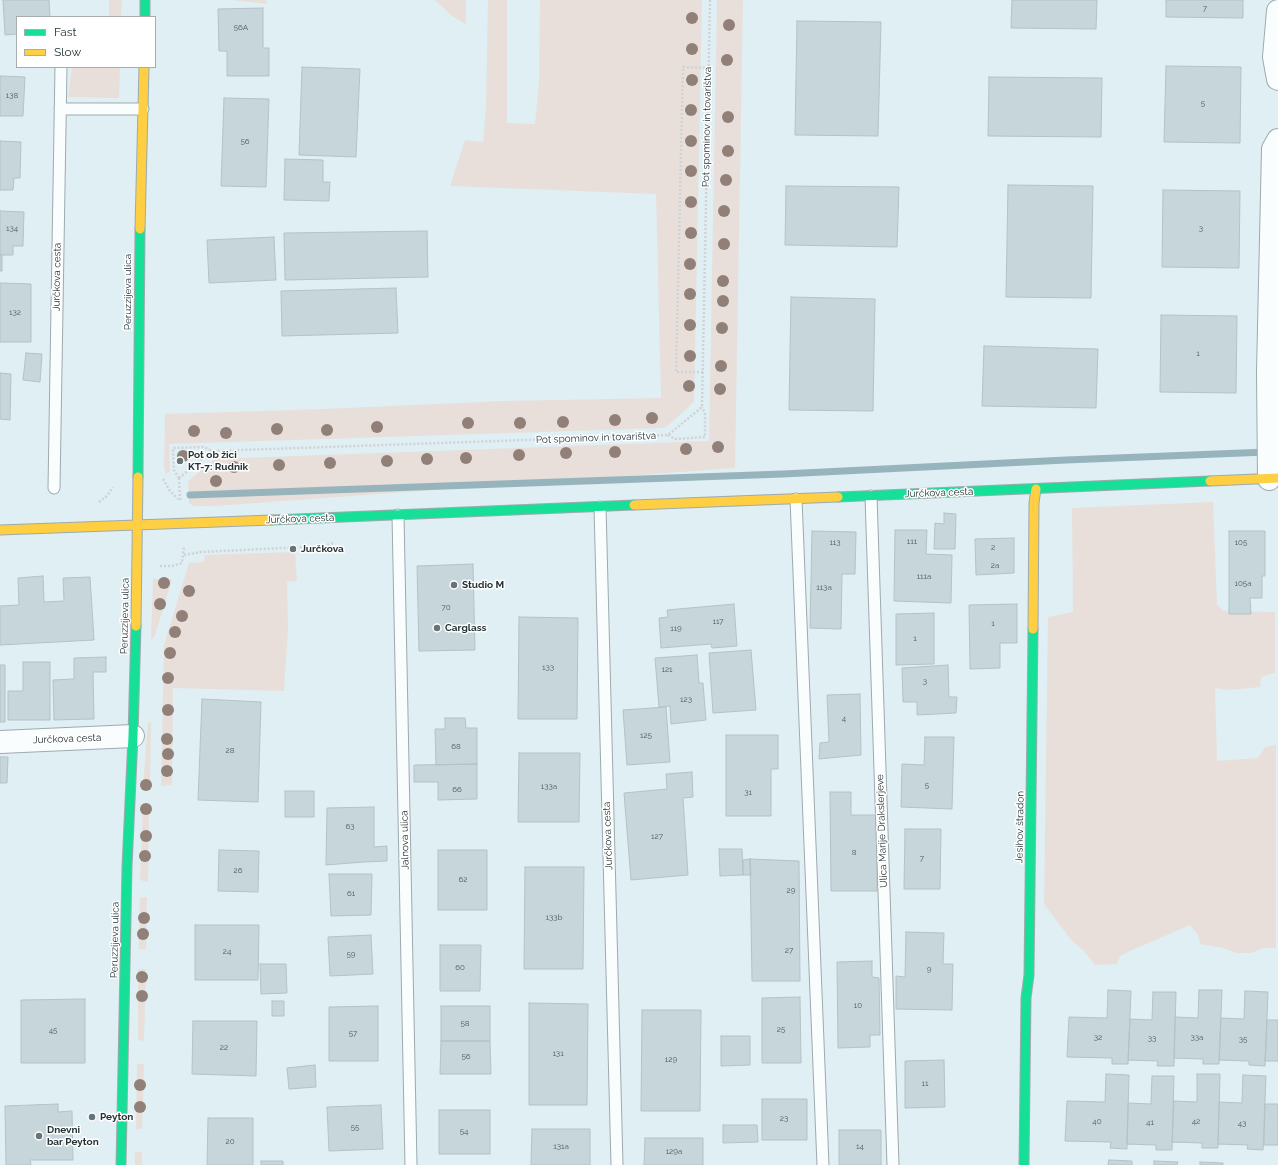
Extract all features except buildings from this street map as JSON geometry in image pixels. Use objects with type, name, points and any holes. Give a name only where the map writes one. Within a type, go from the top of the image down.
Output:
[{"type":"main road","points":[[145,0],[145,16]]},
{"type":"main road","name":"Peruzzijeva ulica","points":[[121,1165],[127,867],[133,736],[138,525],[140,212],[144,68]]},
{"type":"main road","name":"Jurčkova cesta","points":[[0,530],[1036,489],[1272,473]]},
{"type":"main road","name":"Jesihov štradon","points":[[1024,1165],[1026,998],[1029,975],[1034,503],[1036,489]]},
{"type":"street","points":[[1278,10],[1274,57],[1278,79]]},
{"type":"street","points":[[1272,473],[1269,439],[1268,372],[1274,149],[1278,140]]},
{"type":"street","name":"Jurčkova cesta","points":[[0,742],[133,736]]},
{"type":"lane","name":"Jurčkova cesta","points":[[54,488],[61,68]]},
{"type":"lane","points":[[60,109],[143,109]]},
{"type":"lane","name":"Ulica Marije Drakslerjeve","points":[[871,496],[893,1165]]},
{"type":"lane","points":[[796,499],[823,1165]]},
{"type":"lane","name":"Jurčkova cesta","points":[[600,507],[617,1165]]},
{"type":"lane","name":"Jalnova ulica","points":[[398,515],[412,1165]]},
{"type":"path","name":"Pot spominov in tovarištva","points":[[179,478],[174,470],[173,448],[204,448],[212,451],[668,435],[702,407],[710,0]]},
{"type":"path","points":[[702,372],[676,372],[683,67],[708,68]]},
{"type":"path","points":[[668,435],[675,439],[705,437],[705,414],[702,407]]},
{"type":"path","points":[[170,491],[180,500],[179,478],[212,451]]},
{"type":"path","points":[[98,503],[107,496],[113,487]]},
{"type":"shaded area","points":[[109,0],[122,0],[121,16],[109,16]]},
{"type":"shaded area","points":[[232,0],[266,0],[267,4]]},
{"type":"shaded area","points":[[435,0],[466,0],[466,24],[452,16]]},
{"type":"shaded area","points":[[488,0],[507,0],[507,123],[535,124],[539,83],[540,0],[702,0],[694,402],[665,428],[169,444],[170,471],[166,474],[164,466],[165,414],[503,401],[661,398],[656,194],[450,186],[465,140],[483,142],[486,106]]},
{"type":"shaded area","points":[[717,0],[743,0],[735,468],[215,506],[193,506],[189,503],[188,481],[215,459],[709,441]]},
{"type":"shaded area","points":[[72,68],[120,68],[119,98],[68,97]]},
{"type":"shaded area","points":[[1213,502],[1217,605],[1224,611],[1275,612],[1275,673],[1261,677],[1260,687],[1230,690],[1215,688],[1217,761],[1258,758],[1265,747],[1276,745],[1276,948],[1263,948],[1252,953],[1236,953],[1223,948],[1200,944],[1198,935],[1190,925],[1120,956],[1117,964],[1095,965],[1084,951],[1072,941],[1044,904],[1048,617],[1073,612],[1072,508]]},
{"type":"shaded area","points":[[295,552],[297,581],[287,582],[288,629],[284,691],[173,688],[172,785],[161,786],[164,645],[189,563],[204,562],[205,555]]},
{"type":"shaded area","points":[[153,579],[172,580],[155,635],[153,639],[151,639]]},
{"type":"shaded area","points":[[151,722],[150,789],[143,787],[148,723]]},
{"type":"shaded area","points":[[143,804],[149,804],[148,882],[140,880]]},
{"type":"shaded area","points":[[147,897],[146,949],[139,949],[140,898]]},
{"type":"shaded area","points":[[138,969],[146,969],[144,1041],[138,1040]]},
{"type":"shaded area","points":[[137,1064],[144,1064],[142,1129],[136,1129]]},
{"type":"shaded area","points":[[135,1152],[142,1152],[142,1165],[135,1165]]},
{"type":"waterway","points":[[190,495],[783,474],[1267,452]]},
{"type":"traffic: fast","points":[[145,0],[145,16]]},
{"type":"traffic: fast","points":[[138,477],[140,229]]},
{"type":"traffic: fast","points":[[838,497],[1210,481]]},
{"type":"traffic: fast","points":[[272,520],[634,505]]},
{"type":"traffic: fast","points":[[121,1165],[127,867],[136,626]]},
{"type":"traffic: fast","points":[[1024,1165],[1026,998],[1029,975],[1033,629]]},
{"type":"traffic: slow","points":[[140,229],[144,68]]},
{"type":"traffic: slow","points":[[136,626],[138,477]]},
{"type":"traffic: slow","points":[[1210,481],[1278,478]]},
{"type":"traffic: slow","points":[[1033,629],[1034,503],[1036,489]]},
{"type":"traffic: slow","points":[[634,505],[838,497]]},
{"type":"traffic: slow","points":[[0,530],[272,520]]},
{"type":"place","name":"Pot ob žici KT-7: Rudnik","points":[[180,461]]},
{"type":"place","name":"Jurčkova","points":[[293,549]]},
{"type":"place","name":"Studio M","points":[[454,585]]},
{"type":"place","name":"Carglass","points":[[437,628]]},
{"type":"place","name":"Peyton","points":[[92,1117]]},
{"type":"place","name":"Dnevni bar Peyton","points":[[39,1136]]}]
